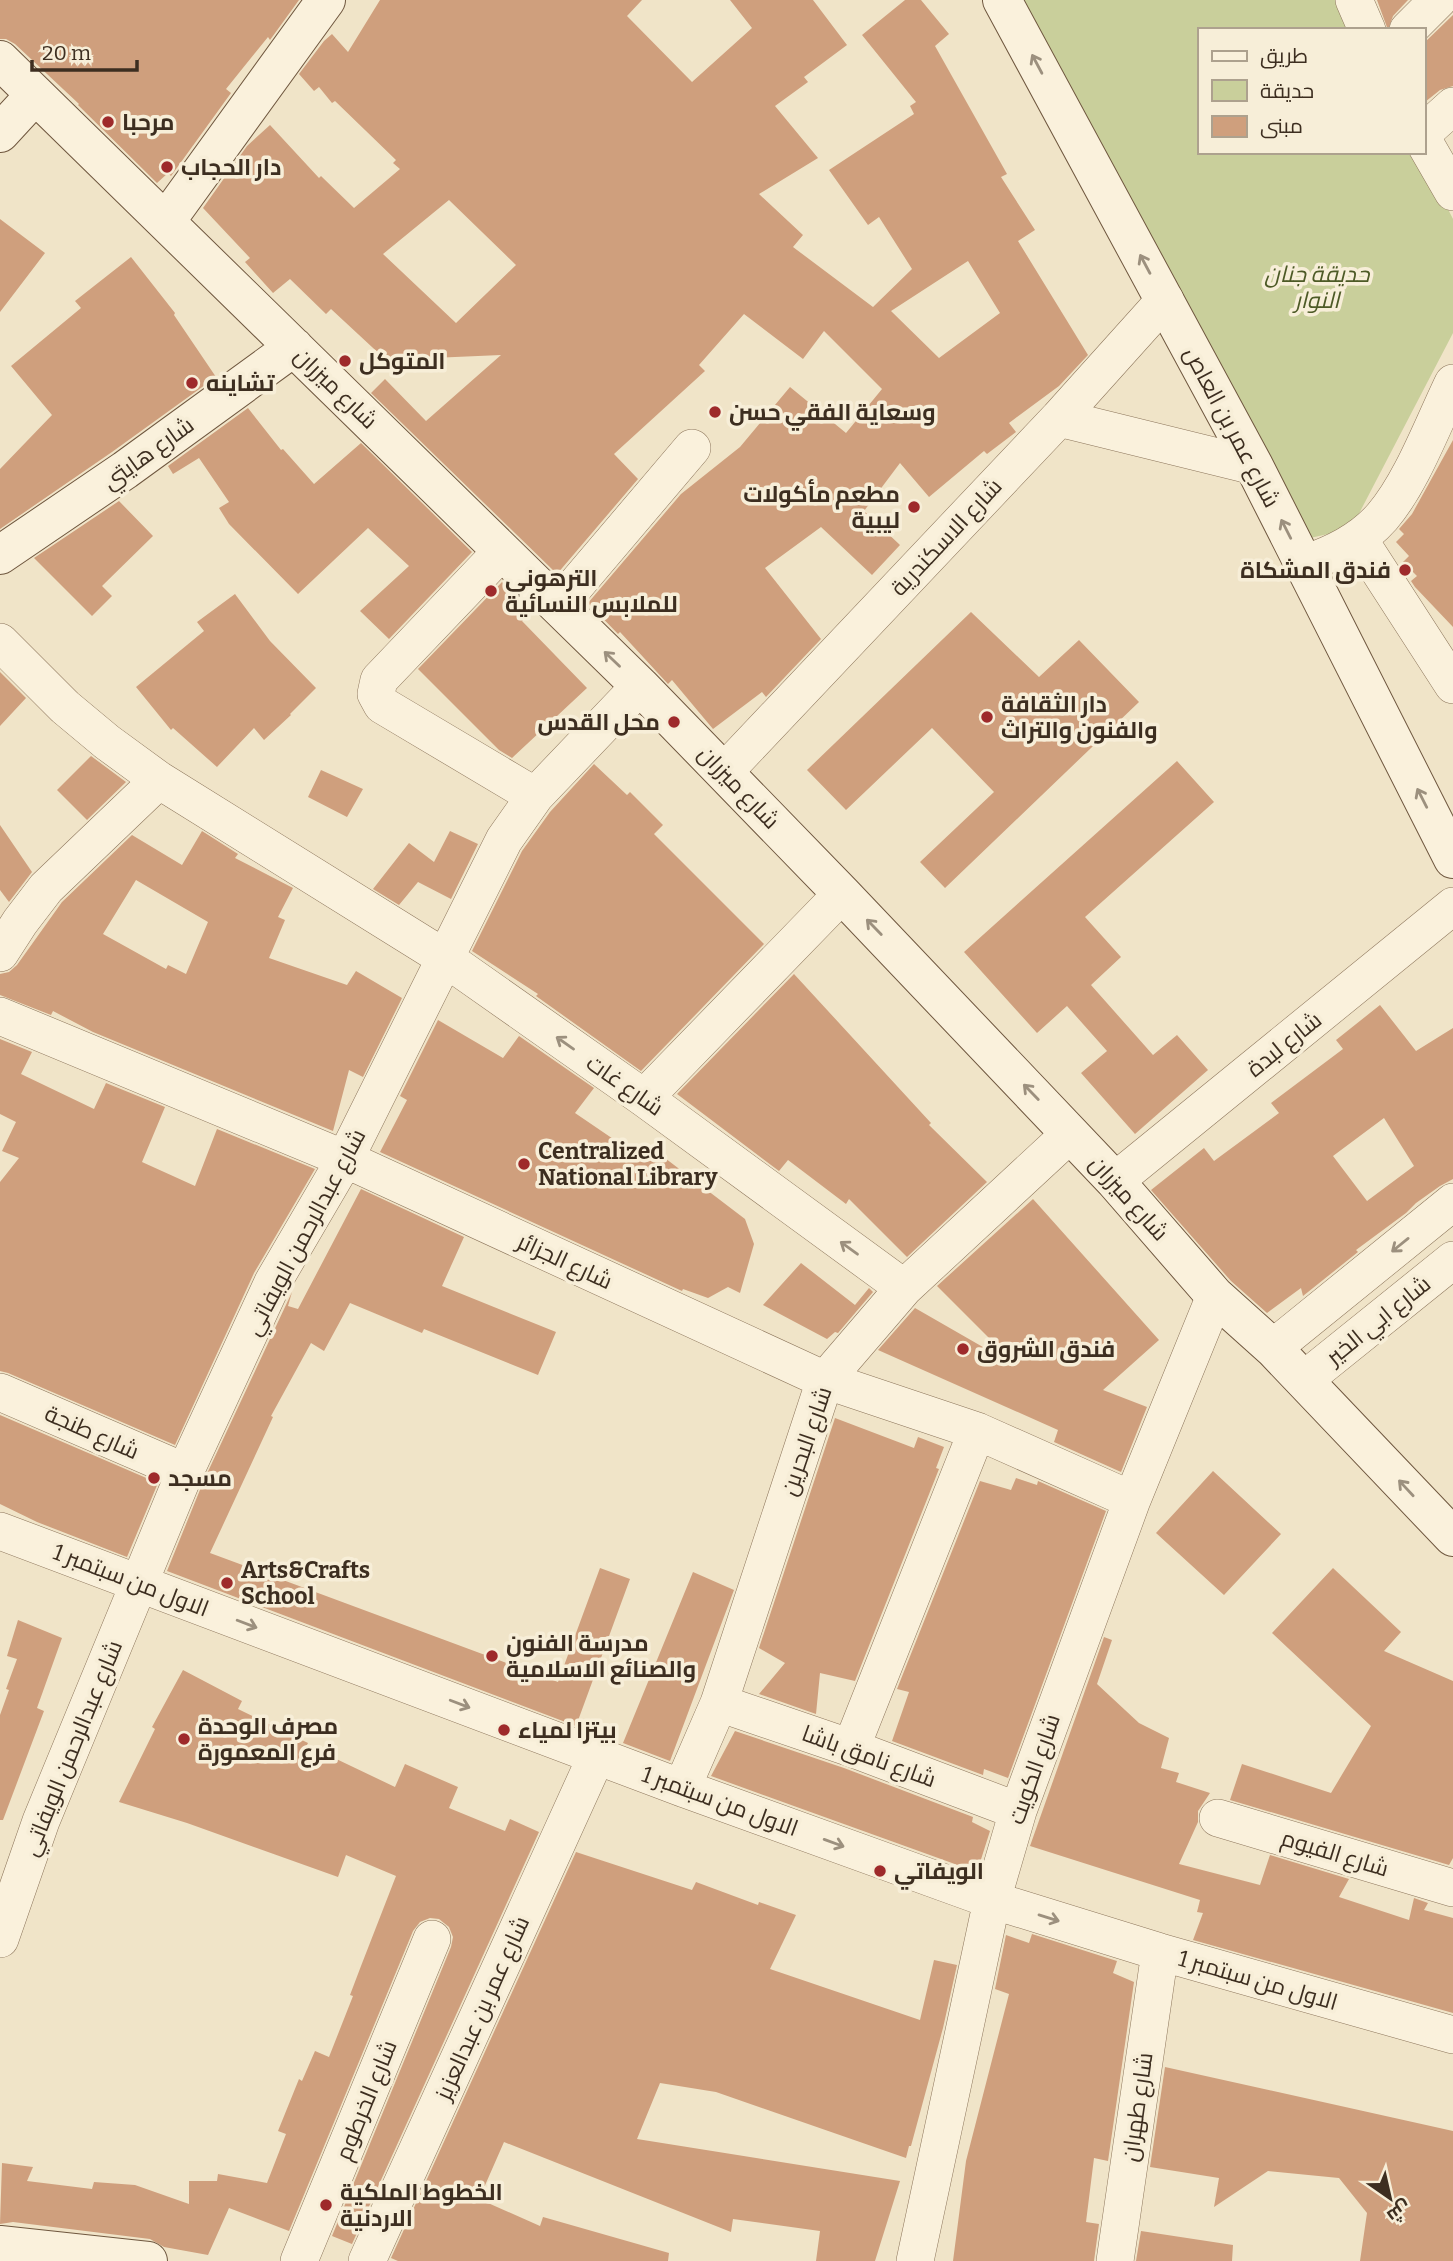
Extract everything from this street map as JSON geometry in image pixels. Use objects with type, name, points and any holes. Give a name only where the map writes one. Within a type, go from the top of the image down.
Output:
[{"type":"street","points":[[166,221],[326,0]]},
{"type":"street","name":"شارع عمر بن العاص","points":[[1002,0],[1254,466],[1453,859]]},
{"type":"street","points":[[1354,0],[1366,28]]},
{"type":"street","points":[[1410,28],[1438,0]]},
{"type":"street","name":"شارع ميزران","points":[[0,60],[640,686],[1115,1181],[1215,1296],[1273,1348],[1448,1522]]},
{"type":"street","points":[[0,133],[36,94]]},
{"type":"street","points":[[1425,131],[1453,106]]},
{"type":"street","points":[[1425,144],[1453,192]]},
{"type":"street","name":"شارع الاسكندرية","points":[[724,772],[1059,418],[1165,300]]},
{"type":"street","name":"شارع هايتي","points":[[0,555],[125,470],[294,347]]},
{"type":"street","points":[[1304,564],[1333,554],[1358,538],[1381,518],[1400,492],[1453,383]]},
{"type":"street","points":[[1059,418],[1254,466]]},
{"type":"street","points":[[558,606],[692,448]]},
{"type":"street","points":[[1358,538],[1453,685]]},
{"type":"street","points":[[502,551],[379,680],[376,694],[382,705],[535,796]]},
{"type":"street","name":"شارع غات","points":[[0,642],[65,707],[159,780],[445,958],[644,1098],[904,1288]]},
{"type":"street","name":"شارع عبدالرحمن الويفاتي","points":[[0,1940],[41,1821],[138,1583],[185,1472],[273,1282],[345,1160],[504,840],[535,796],[640,686]]},
{"type":"street","points":[[0,953],[46,888],[159,780]]},
{"type":"street","points":[[644,1098],[842,894]]},
{"type":"street","name":"شارع لبدة","points":[[1115,1181],[1453,906]]},
{"type":"street","name":"شارع الجزائر","points":[[0,1016],[345,1160],[825,1380],[977,1431],[1132,1500]]},
{"type":"street","name":"شارع البحرين","points":[[682,1788],[719,1703],[825,1380],[904,1288],[1070,1134]]},
{"type":"street","points":[[1273,1348],[1453,1202]]},
{"type":"street","name":"شارع ابي الخير","points":[[1304,1380],[1453,1260]]},
{"type":"street","name":"شارع الكويت","points":[[915,2261],[992,1900],[1018,1811],[1132,1500],[1215,1296]]},
{"type":"street","name":"شارع طنجة","points":[[0,1392],[185,1472]]},
{"type":"street","points":[[851,1748],[977,1431]]},
{"type":"street","name":"الاول من سبتمبر 1","points":[[0,1531],[682,1788],[992,1900],[1160,1952],[1453,2035]]},
{"type":"street","name":"شارع نامق باشا","points":[[719,1703],[851,1748],[1018,1811]]},
{"type":"street","name":"شارع عمر بن عبدالعزيز","points":[[367,2261],[597,1755]]},
{"type":"street","name":"شارع الفيوم","points":[[1218,1818],[1453,1888]]},
{"type":"street","name":"شارع الخرطوم","points":[[299,2261],[432,1939]]},
{"type":"street","name":"شارع طهران","points":[[1115,2261],[1160,1952]]},
{"type":"street","points":[[24,2252],[148,2261]]},
{"type":"green space","name":"حديقة جنان النوار","points":[[1016,0],[1339,0],[1356,28],[1198,28],[1198,154],[1420,154],[1453,219],[1453,333],[1351,529],[1310,538]]},
{"type":"building","points":[[0,0],[299,0],[270,40],[268,37],[226,89],[231,93],[171,176],[168,173],[157,183],[15,44],[0,39]]},
{"type":"building","points":[[380,0],[642,0],[627,16],[692,82],[752,28],[730,0],[813,0],[847,45],[804,77],[808,82],[775,106],[818,158],[759,194],[803,235],[793,247],[873,307],[912,269],[879,217],[868,225],[829,170],[914,114],[910,106],[916,102],[862,35],[905,0],[921,0],[949,34],[935,46],[1007,174],[1001,177],[1035,230],[1018,241],[1088,355],[1059,386],[1009,423],[1016,432],[987,454],[984,451],[929,497],[900,463],[864,511],[900,545],[872,575],[821,527],[765,568],[821,639],[766,697],[762,692],[713,729],[672,680],[668,684],[620,632],[618,634],[588,603],[681,494],[740,447],[790,387],[846,433],[882,389],[824,331],[803,359],[744,314],[699,365],[705,371],[614,454],[638,479],[557,574],[371,393],[385,379],[426,421],[501,355],[386,360],[331,309],[326,314],[290,279],[273,293],[245,262],[250,258],[203,208],[247,146],[270,125],[319,178],[321,176],[354,208],[400,169],[393,163],[396,160],[335,101],[332,103],[319,87],[314,91],[299,74],[332,34],[348,52]],"holes":[[[449,200],[516,265],[456,323],[383,254]],[[968,261],[1000,313],[939,358],[891,311]]]},
{"type":"building","points":[[1377,0],[1408,0],[1393,16],[1387,28]]},
{"type":"building","points":[[1453,15],[1453,86],[1440,90],[1425,102],[1425,42]]},
{"type":"building","points":[[0,219],[45,253],[0,312]]},
{"type":"building","points":[[131,257],[175,313],[216,377],[0,529],[0,469],[52,415],[11,366],[81,308],[75,301]]},
{"type":"building","points":[[248,408],[281,450],[283,449],[314,484],[361,443],[472,552],[389,639],[360,611],[409,566],[368,528],[298,594],[229,524],[219,508],[229,502],[199,458],[173,474],[168,466]]},
{"type":"building","points":[[1453,440],[1453,627],[1415,587],[1411,581],[1417,576],[1403,562],[1409,556],[1396,542],[1404,534],[1399,529],[1412,514]]},
{"type":"building","points":[[119,501],[153,536],[102,586],[112,596],[92,616],[34,558]]},
{"type":"building","points":[[502,582],[532,611],[522,621],[587,688],[512,758],[499,750],[418,669]]},
{"type":"building","points":[[235,594],[270,641],[316,688],[264,740],[254,728],[217,767],[173,728],[171,730],[136,687],[204,631],[197,622]]},
{"type":"building","points":[[971,612],[1039,677],[1079,640],[1139,702],[945,888],[920,862],[994,792],[932,728],[846,810],[807,770]]},
{"type":"building","points":[[0,672],[26,698],[0,726]]},
{"type":"building","points":[[91,756],[126,782],[87,820],[57,790]]},
{"type":"building","points":[[1177,761],[1214,802],[1085,917],[1121,957],[1091,985],[1153,1055],[1177,1035],[1208,1070],[1135,1134],[1081,1073],[1107,1051],[1067,1006],[1037,1033],[964,952]]},
{"type":"building","points":[[594,764],[627,795],[630,792],[663,825],[654,834],[764,944],[641,1071],[536,996],[538,994],[472,951],[522,851],[550,812]]},
{"type":"building","points":[[321,770],[363,789],[347,817],[308,797]]},
{"type":"building","points":[[0,825],[32,872],[9,902],[0,890]]},
{"type":"building","points":[[202,831],[238,854],[235,858],[293,888],[278,917],[285,920],[269,958],[347,985],[356,971],[402,998],[363,1077],[349,1070],[333,1131],[93,1032],[53,1011],[51,1015],[0,995],[0,974],[9,972],[17,965],[62,902],[132,835],[182,865]],"holes":[[[136,880],[208,922],[186,974],[168,965],[166,969],[103,934]]]},
{"type":"building","points":[[450,831],[478,844],[451,899],[418,882],[399,905],[373,889],[409,843],[434,862]]},
{"type":"building","points":[[794,974],[931,1123],[929,1125],[987,1182],[907,1257],[849,1199],[846,1204],[788,1160],[779,1171],[677,1094]]},
{"type":"building","points":[[1380,1005],[1416,1051],[1453,1028],[1453,1179],[1416,1203],[1303,1296],[1301,1288],[1267,1313],[1231,1281],[1151,1190],[1204,1148],[1214,1161],[1279,1113],[1271,1103],[1343,1049],[1336,1040]],"holes":[[[1384,1118],[1414,1166],[1367,1201],[1333,1156]]]},
{"type":"building","name":"Centralized National Library","points":[[438,1020],[503,1058],[519,1036],[594,1088],[575,1113],[647,1162],[657,1152],[745,1219],[754,1244],[740,1293],[728,1287],[708,1298],[683,1289],[682,1291],[380,1152],[407,1100],[400,1096]]},
{"type":"building","points":[[0,1039],[32,1052],[21,1074],[94,1109],[106,1083],[165,1107],[142,1162],[195,1186],[217,1129],[315,1169],[254,1273],[175,1445],[0,1371],[0,1182],[19,1158],[2,1151],[16,1122],[0,1114]]},
{"type":"building","points":[[361,1189],[464,1237],[442,1286],[556,1332],[538,1375],[424,1329],[422,1333],[350,1303],[324,1351],[311,1343],[271,1416],[273,1417],[210,1553],[558,1682],[600,1568],[630,1579],[576,1726],[167,1571],[204,1480],[292,1292],[288,1306],[298,1309]]},
{"type":"building","points":[[1033,1199],[1159,1340],[1103,1390],[1147,1407],[1121,1472],[1054,1442],[1058,1430],[878,1350],[915,1308],[1002,1358],[1005,1354],[937,1286]]},
{"type":"building","points":[[801,1263],[855,1305],[869,1288],[873,1292],[838,1333],[835,1332],[827,1339],[763,1305]]},
{"type":"building","points":[[0,1415],[158,1483],[127,1557],[37,1522],[0,1504]]},
{"type":"building","points":[[835,1418],[914,1448],[918,1437],[944,1447],[936,1468],[939,1469],[855,1681],[820,1673],[816,1714],[759,1694],[785,1663],[759,1648]]},
{"type":"building","points":[[1213,1471],[1281,1534],[1224,1595],[1156,1533]]},
{"type":"building","points":[[1016,1478],[1037,1485],[1038,1481],[1106,1511],[1008,1778],[984,1769],[983,1775],[892,1741],[909,1692],[897,1689],[980,1481],[1011,1490]]},
{"type":"building","points":[[1333,1568],[1401,1632],[1384,1651],[1453,1681],[1453,1858],[1449,1865],[1230,1800],[1242,1764],[1331,1793],[1371,1726],[1272,1633]]},
{"type":"building","points":[[693,1572],[734,1590],[670,1761],[623,1743]]},
{"type":"building","points":[[18,1620],[62,1638],[37,1708],[44,1711],[3,1820],[0,1820],[0,1715],[17,1659],[7,1656]]},
{"type":"building","points":[[1104,1637],[1112,1640],[1097,1684],[1139,1723],[1169,1738],[1161,1768],[1179,1773],[1176,1782],[1210,1793],[1198,1811],[1198,1822],[1179,1864],[1260,1885],[1270,1855],[1349,1879],[1339,1897],[1409,1920],[1414,1898],[1428,1903],[1424,1910],[1453,1918],[1453,2013],[1193,1940],[1203,1913],[1197,1912],[1200,1900],[1030,1846]]},
{"type":"building","points":[[183,1670],[242,1701],[238,1709],[395,1787],[405,1764],[458,1787],[449,1808],[505,1831],[510,1819],[539,1832],[352,2244],[332,2236],[451,1947],[453,1937],[449,1927],[439,1919],[430,1918],[420,1922],[413,1931],[289,2231],[229,2208],[208,2255],[164,2247],[150,2239],[13,2222],[0,2224],[2,2163],[33,2167],[27,2181],[92,2189],[94,2182],[135,2185],[189,2204],[189,2181],[217,2181],[218,2174],[267,2183],[286,2134],[278,2131],[299,2079],[302,2081],[315,2051],[329,2057],[396,1876],[346,1855],[338,1877],[187,1823],[119,1802],[155,1729],[152,1727]]},
{"type":"building","points":[[735,1731],[844,1768],[973,1817],[972,1822],[990,1831],[977,1872],[711,1776]]},
{"type":"building","points":[[576,1852],[692,1890],[696,1882],[758,1905],[759,1902],[796,1915],[770,1969],[920,2020],[934,1960],[957,1965],[943,2028],[906,2158],[716,2092],[660,2083],[637,2139],[900,2181],[875,2261],[816,2261],[820,2231],[733,2219],[731,2232],[504,2142],[479,2199],[540,2226],[543,2217],[669,2253],[668,2261],[398,2261],[391,2258]]},
{"type":"building","points":[[1032,1934],[1117,1961],[1113,1973],[1134,1982],[1108,2161],[1094,2158],[1086,2222],[1099,2224],[1094,2261],[953,2261],[966,2161],[1009,1994],[995,1989],[1006,1935],[1029,1943]]},
{"type":"building","points":[[1165,2067],[1453,2131],[1453,2261],[1360,2261],[1367,2213],[1339,2178],[1268,2171],[1214,2207],[1219,2178],[1150,2167]]},
{"type":"building","points":[[1141,2231],[1233,2245],[1232,2261],[1136,2261]]},
{"type":"place","name":"مرحبا","points":[[108,122]]},
{"type":"place","name":"دار الحجاب","points":[[167,167]]},
{"type":"place","name":"المتوكل","points":[[345,361]]},
{"type":"place","name":"تشاينه","points":[[192,383]]},
{"type":"place","name":"وسعاية الفقي حسن","points":[[715,412]]},
{"type":"place","name":"مطعم مأكولات ليبية","points":[[914,507]]},
{"type":"place","name":"فندق المشكاة","points":[[1405,570]]},
{"type":"place","name":"الترهوني للملابس النسائية","points":[[491,591]]},
{"type":"place","name":"دار الثقافة والفنون والتراث","points":[[987,717]]},
{"type":"place","name":"محل القدس","points":[[674,722]]},
{"type":"place","name":"Centralized National Library","points":[[524,1164]]},
{"type":"place","name":"فندق الشروق","points":[[963,1349]]},
{"type":"place","name":"مسجد","points":[[154,1478]]},
{"type":"place","name":"Arts&Crafts School","points":[[227,1583]]},
{"type":"place","name":"مدرسة الفنون والصنائع الاسلامية","points":[[492,1656]]},
{"type":"place","name":"بيتزا لمياء","points":[[504,1730]]},
{"type":"place","name":"مصرف الوحدة فرع المعمورة","points":[[184,1739]]},
{"type":"place","name":"الويفاتي","points":[[880,1871]]},
{"type":"place","name":"الخطوط الملكية الاردنية","points":[[326,2205]]}]
